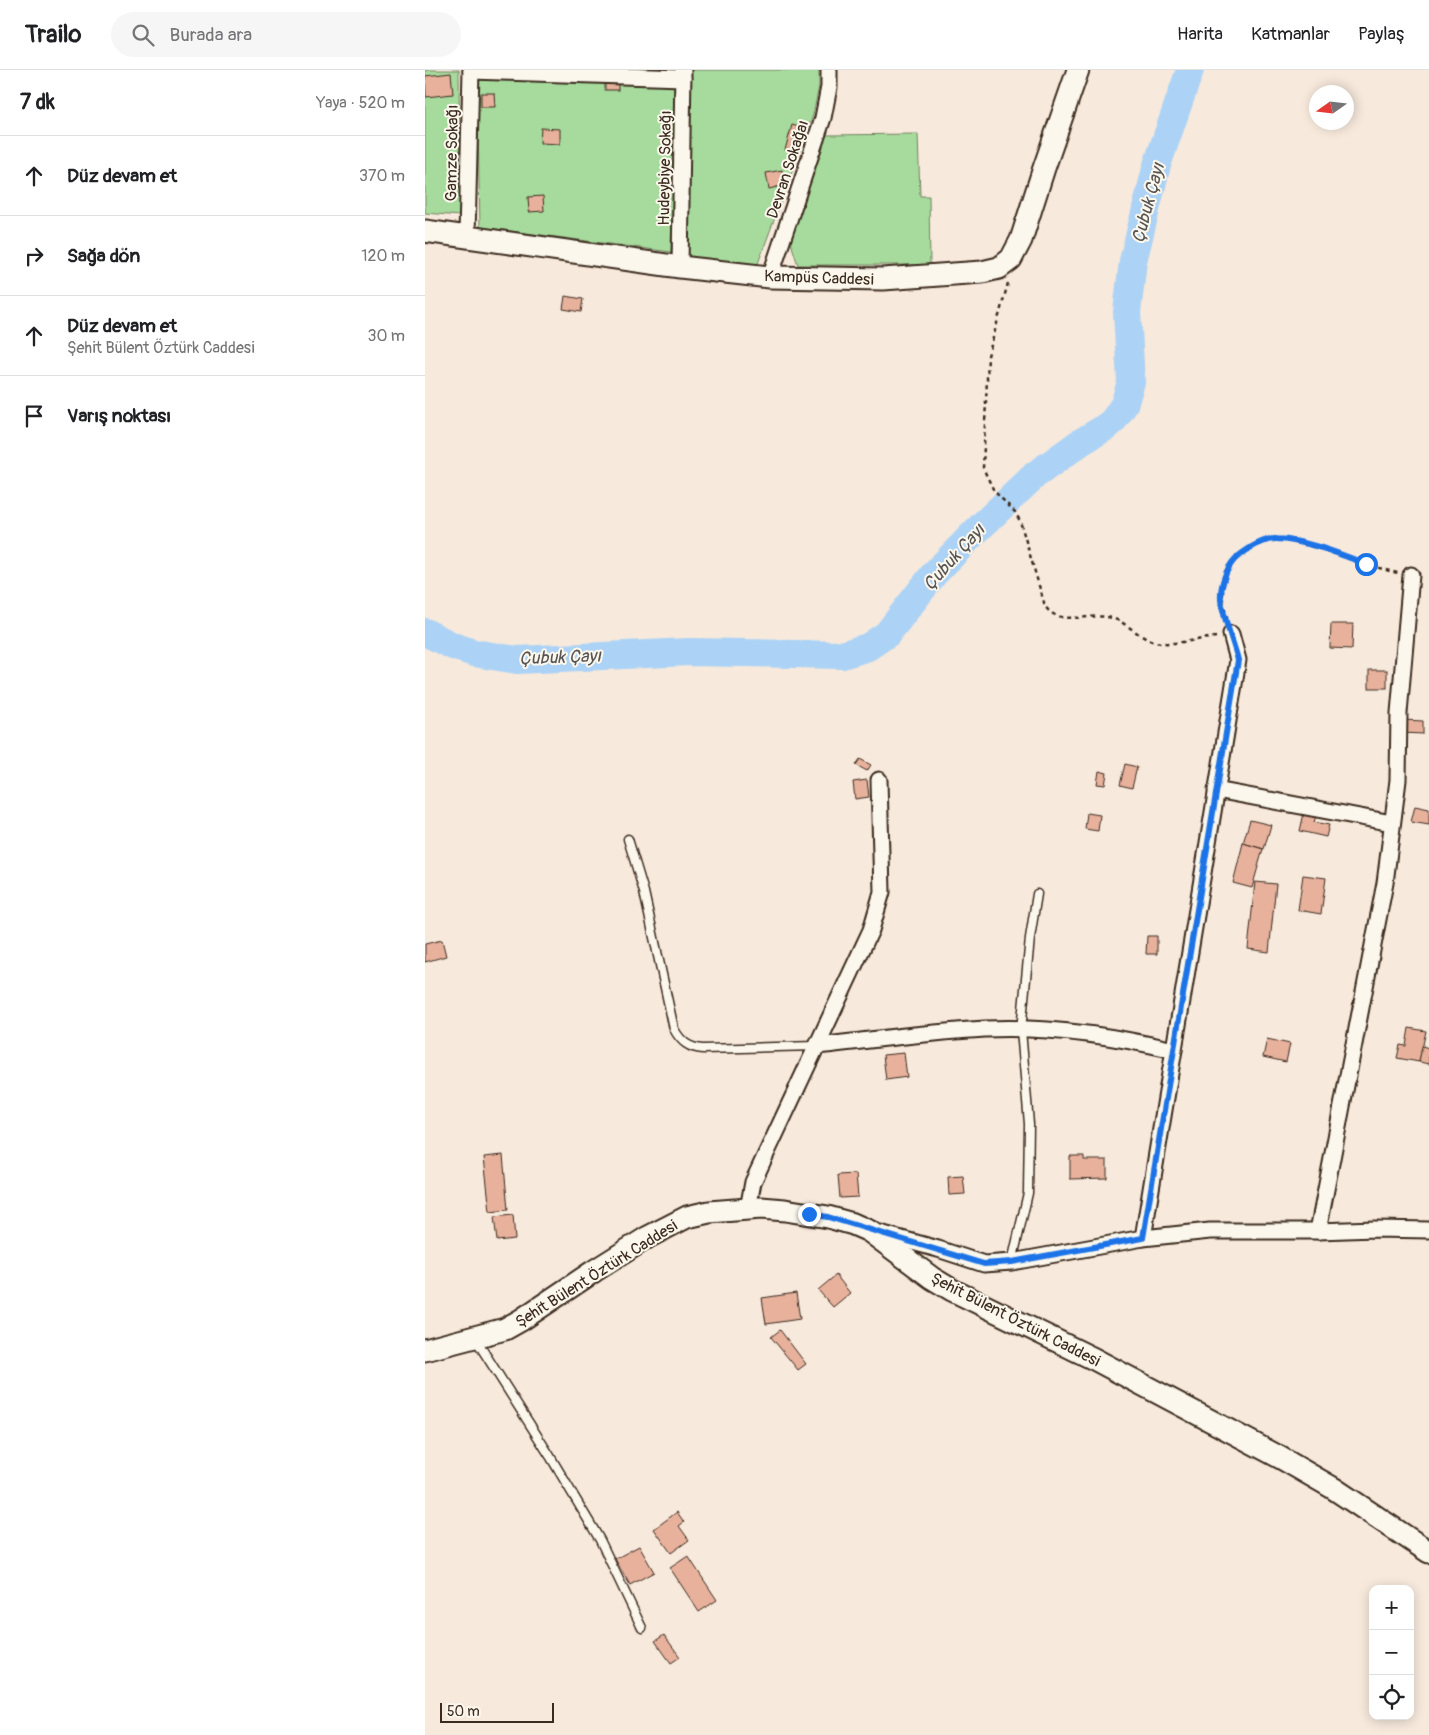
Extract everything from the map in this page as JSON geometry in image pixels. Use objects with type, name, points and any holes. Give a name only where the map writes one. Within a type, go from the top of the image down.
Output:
[{"type":"street","name":"Devran Sokağaı","points":[[770,277],[823,118],[829,87],[829,70]]},
{"type":"street","points":[[1007,262],[1011,259],[1021,240],[1078,70]]},
{"type":"street","points":[[471,71],[683,74]]},
{"type":"street","name":"Gamze Sokağı","points":[[467,236],[471,71]]},
{"type":"street","name":"Hudeybiye Sokağı","points":[[680,267],[683,74]]},
{"type":"street","name":"Kampüs Caddesi","points":[[425,231],[680,267],[770,277],[883,279],[953,275],[999,268],[1007,262]]},
{"type":"street","points":[[1318,1231],[1385,884],[1398,780],[1399,712],[1411,576]]},
{"type":"street","points":[[1143,1238],[1238,660],[1231,634]]},
{"type":"street","points":[[748,1209],[753,1182],[871,930],[882,892],[879,780]]},
{"type":"street","points":[[1216,790],[1393,822]]},
{"type":"street","points":[[817,1046],[985,1029],[1047,1031],[1130,1040],[1174,1050]]},
{"type":"street","name":"Şehit Bülent Öztürk Caddesi","points":[[425,1350],[505,1329],[648,1237],[687,1217],[709,1212],[761,1208],[828,1217],[869,1230],[932,1278],[952,1290],[1094,1359],[1281,1458],[1333,1488],[1429,1552]]},
{"type":"street","points":[[869,1230],[984,1264],[1012,1262],[1143,1238],[1210,1231],[1429,1230]]},
{"type":"lane","points":[[628,839],[644,892],[674,1029],[682,1042],[689,1046],[703,1049],[817,1046]]},
{"type":"lane","points":[[1012,1262],[1028,1193],[1029,1124],[1021,1030],[1030,938],[1037,894]]},
{"type":"lane","points":[[475,1338],[550,1456],[600,1540],[641,1628]]},
{"type":"path","points":[[1007,262],[1010,275],[988,356],[983,468],[991,485],[1015,512],[1022,528],[1045,606],[1050,613],[1055,616],[1111,618],[1146,638],[1163,643],[1231,634],[1221,600],[1223,582],[1231,563],[1240,555],[1263,543],[1276,539],[1319,547],[1366,564],[1411,576]]},
{"type":"green space","points":[[425,70],[459,70],[460,216],[425,213]]},
{"type":"green space","points":[[690,70],[819,70],[819,86],[813,115],[757,266],[688,257]]},
{"type":"green space","points":[[477,77],[675,86],[671,252],[480,227]]},
{"type":"green space","points":[[918,134],[920,196],[929,196],[930,265],[798,265],[790,240],[826,135]]},
{"type":"building","points":[[451,73],[453,94],[426,97],[425,76]]},
{"type":"building","points":[[605,80],[618,80],[618,90],[605,90]]},
{"type":"building","points":[[481,93],[494,93],[495,107],[481,107]]},
{"type":"building","points":[[792,125],[802,128],[794,153],[785,150]]},
{"type":"building","points":[[541,128],[560,129],[560,144],[540,143]]},
{"type":"building","points":[[782,170],[785,185],[769,189],[766,173]]},
{"type":"building","points":[[543,196],[544,211],[529,212],[528,197]]},
{"type":"building","points":[[565,296],[583,299],[581,312],[563,309]]},
{"type":"building","points":[[1331,624],[1353,624],[1352,649],[1330,648]]},
{"type":"building","points":[[1369,670],[1387,670],[1387,688],[1369,688]]},
{"type":"building","points":[[1403,720],[1423,721],[1423,734],[1402,733]]},
{"type":"building","points":[[860,759],[871,765],[867,771],[856,765]]},
{"type":"building","points":[[1125,764],[1137,767],[1132,788],[1120,785]]},
{"type":"building","points":[[1099,771],[1107,773],[1105,785],[1097,784]]},
{"type":"building","points":[[867,780],[869,797],[855,799],[853,782]]},
{"type":"building","points":[[1415,806],[1429,809],[1429,825],[1411,822]]},
{"type":"building","points":[[1087,813],[1100,815],[1098,831],[1085,829]]},
{"type":"building","points":[[1304,813],[1316,816],[1314,822],[1329,825],[1326,837],[1300,831]]},
{"type":"building","points":[[1250,820],[1271,825],[1264,849],[1243,843]]},
{"type":"building","points":[[1243,843],[1263,849],[1252,888],[1233,883]]},
{"type":"building","points":[[1303,875],[1326,878],[1321,914],[1298,910]]},
{"type":"building","points":[[1255,882],[1276,884],[1269,952],[1248,949]]},
{"type":"building","points":[[1147,936],[1157,936],[1157,954],[1146,954]]},
{"type":"building","points":[[442,940],[446,956],[425,962],[425,944]]},
{"type":"building","points":[[1409,1028],[1426,1031],[1419,1062],[1397,1058],[1400,1045],[1406,1046]]},
{"type":"building","points":[[1267,1039],[1290,1044],[1286,1062],[1263,1057]]},
{"type":"building","points":[[1422,1046],[1429,1048],[1429,1064],[1419,1062]]},
{"type":"building","points":[[904,1053],[907,1077],[886,1080],[883,1055]]},
{"type":"building","points":[[503,1155],[508,1210],[490,1212],[484,1157]]},
{"type":"building","points":[[1070,1156],[1084,1156],[1084,1160],[1107,1160],[1107,1178],[1070,1179]]},
{"type":"building","points":[[856,1174],[858,1197],[840,1198],[838,1175]]},
{"type":"building","points":[[963,1176],[965,1194],[949,1195],[948,1177]]},
{"type":"building","points":[[513,1215],[515,1239],[497,1241],[494,1217]]},
{"type":"building","points":[[836,1275],[850,1293],[833,1307],[818,1290]]},
{"type":"building","points":[[796,1293],[800,1319],[766,1324],[762,1298]]},
{"type":"building","points":[[780,1330],[806,1364],[798,1370],[771,1337]]},
{"type":"building","points":[[677,1512],[684,1522],[679,1526],[689,1540],[671,1553],[654,1529]]},
{"type":"building","points":[[639,1546],[654,1572],[630,1585],[615,1559]]},
{"type":"building","points":[[688,1556],[717,1600],[699,1612],[670,1568]]},
{"type":"building","points":[[664,1635],[680,1657],[671,1663],[655,1641]]},
{"type":"waterway","name":"Çubuk Çayı","points":[[425,632],[453,646],[474,653],[517,660],[689,652],[842,655],[868,647],[887,634],[934,574],[974,533],[1035,475],[1081,442],[1106,427],[1113,421],[1124,405],[1131,382],[1127,312],[1133,261],[1157,165],[1190,70]]},
{"type":"route","points":[[809,1214],[853,1224],[984,1264],[1012,1262],[1143,1238],[1238,660],[1221,600],[1223,582],[1231,563],[1240,555],[1251,548],[1276,539],[1319,547],[1366,564]]}]
